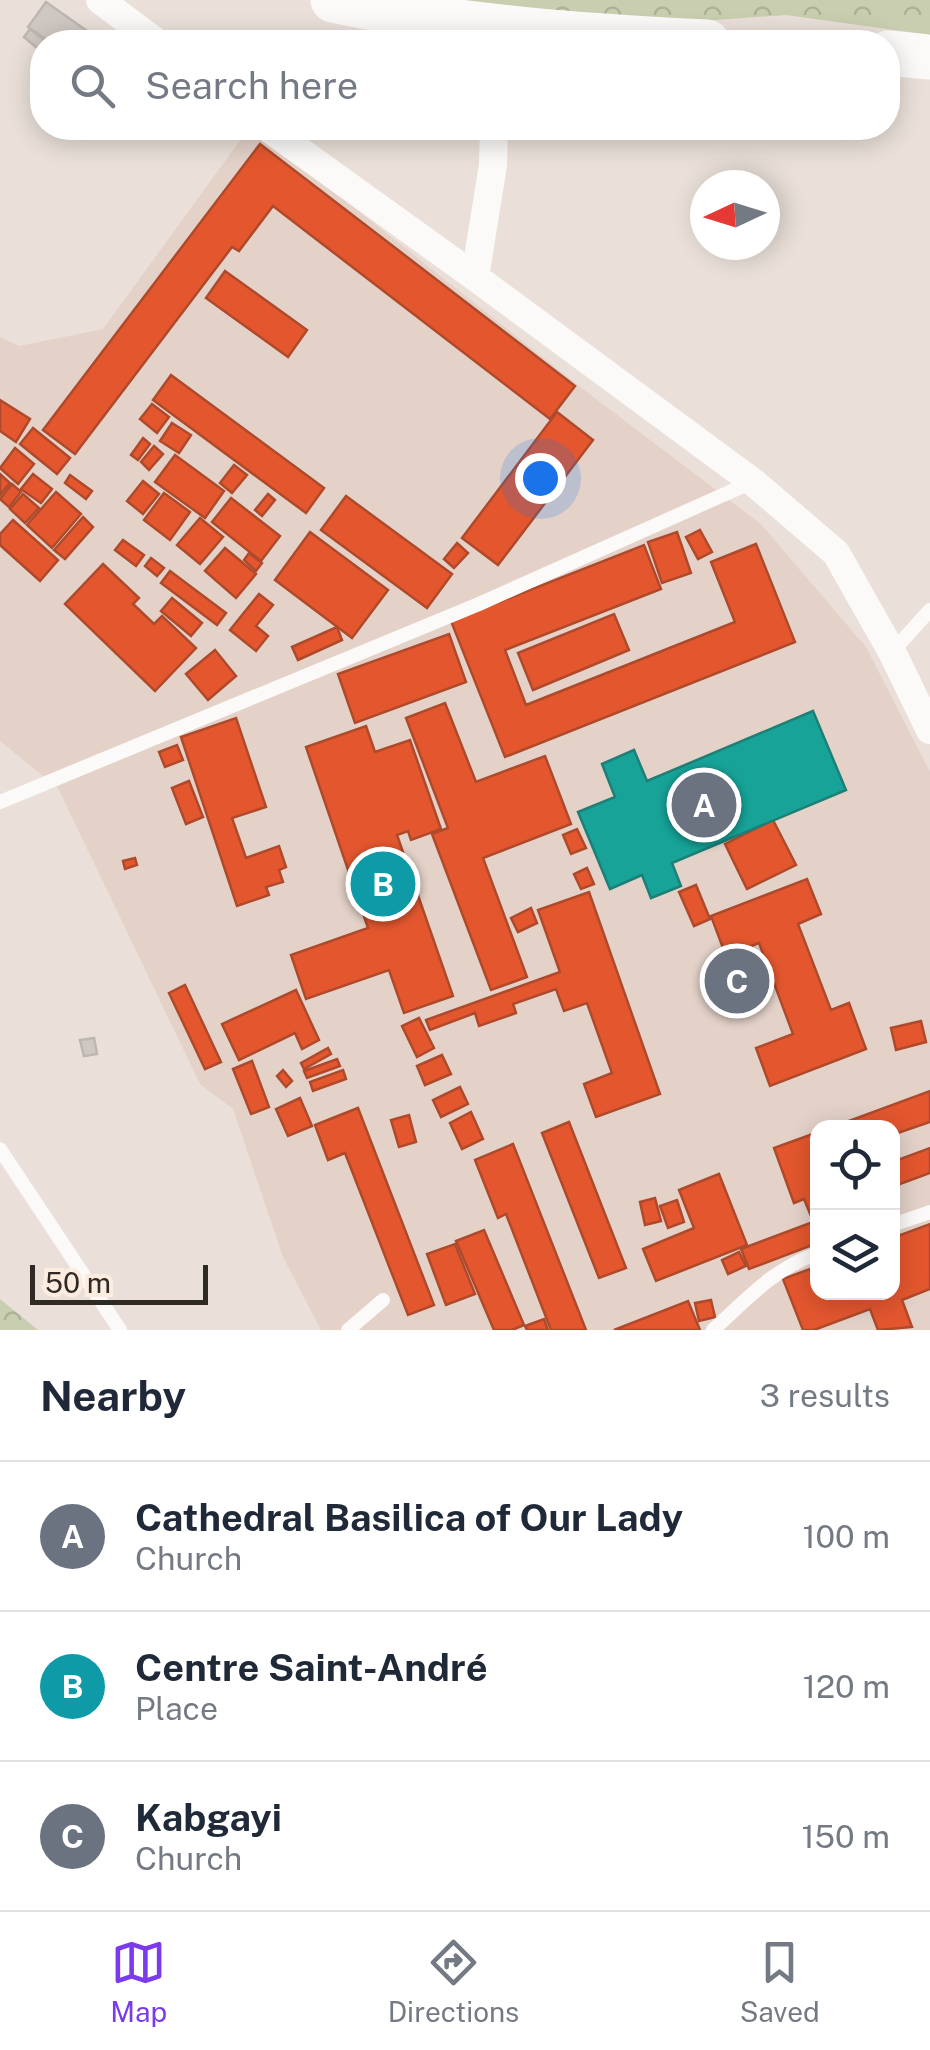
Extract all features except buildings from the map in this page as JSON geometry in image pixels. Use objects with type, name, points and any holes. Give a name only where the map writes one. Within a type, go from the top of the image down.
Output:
[{"type":"highway","points":[[333,0],[476,30]]},
{"type":"highway","points":[[900,55],[930,57]]},
{"type":"street","points":[[100,0],[140,30]]},
{"type":"street","points":[[285,140],[753,482],[836,553],[892,652],[930,730]]},
{"type":"street","points":[[474,277],[494,140]]},
{"type":"lane","points":[[0,802],[478,604],[753,482]]},
{"type":"lane","points":[[892,652],[930,610]]},
{"type":"lane","points":[[0,1149],[120,1330]]},
{"type":"lane","points":[[900,1223],[930,1212]]},
{"type":"lane","points":[[713,1330],[774,1274],[810,1257]]},
{"type":"lane","points":[[348,1330],[383,1300]]},
{"type":"shaded area","points":[[240,140],[269,140],[579,386],[761,524],[866,647],[930,772],[930,1330],[321,1330],[283,1257],[233,1109],[200,1084],[58,788],[0,741],[0,337],[19,346],[103,329]]},
{"type":"green space","points":[[445,0],[930,0],[930,35],[786,15],[541,30]]},
{"type":"green space","points":[[0,1299],[38,1330],[0,1330]]},
{"type":"place","name":"Cathedral Basilica of Our Lady","points":[[704,805]]},
{"type":"place","name":"Centre Saint-André","points":[[383,884]]},
{"type":"place","name":"Kabgayi","points":[[737,981]]}]
